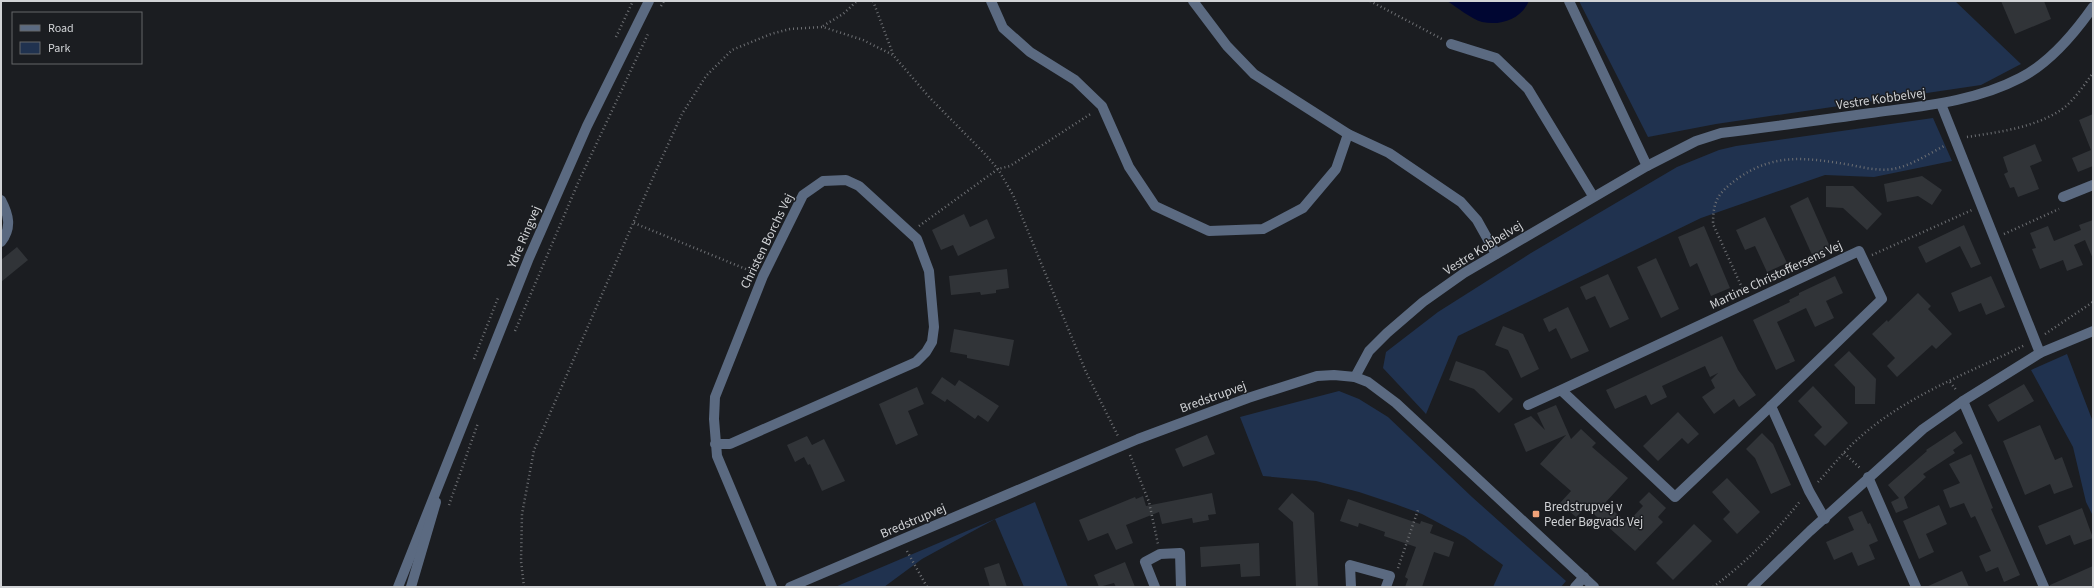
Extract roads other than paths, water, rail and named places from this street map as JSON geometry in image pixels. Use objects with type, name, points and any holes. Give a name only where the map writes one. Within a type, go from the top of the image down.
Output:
[{"type":"street","name":"Ydre Ringvej","points":[[398,587],[426,514],[438,490],[467,410],[532,251],[587,126],[649,1]]},
{"type":"street","points":[[991,1],[1003,28],[1030,52],[1075,80],[1102,106],[1129,167],[1155,206],[1208,231],[1262,229],[1303,208],[1336,169],[1348,134]]},
{"type":"street","points":[[1193,1],[1226,46],[1254,74],[1348,134],[1389,153],[1461,202],[1476,220],[1496,254]]},
{"type":"street","points":[[1569,1],[1647,166]]},
{"type":"street","name":"Vestre Kobbelvej","points":[[1355,377],[1369,351],[1387,333],[1423,302],[1464,273],[1593,196],[1647,166],[1696,142],[1721,133],[1941,104],[1988,93],[2022,78],[2052,56],[2084,20],[2093,7]]},
{"type":"street","points":[[1451,44],[1496,58],[1528,89],[1593,196]]},
{"type":"street","points":[[1941,104],[2040,354]]},
{"type":"street","name":"Christen Borchs Vej","points":[[715,444],[730,444],[916,362],[926,352],[932,342],[934,327],[929,271],[922,250],[910,232],[859,186],[846,180],[823,181],[803,195],[763,276],[715,397],[715,444],[717,456],[772,587]]},
{"type":"street","points":[[2063,197],[2093,185]]},
{"type":"street","points":[[1,200],[8,215],[9,224],[1,242]]},
{"type":"street","name":"Martine Christoffersens Vej","points":[[1528,405],[1859,251],[1882,299],[1675,497],[1561,390]]},
{"type":"street","points":[[1752,587],[1868,477],[1923,429],[1963,401],[2040,354],[2093,330]]},
{"type":"street","name":"Bredstrupvej","points":[[790,587],[1138,439],[1248,398],[1317,376],[1334,375],[1355,377],[1368,382],[1396,403],[1594,587]]},
{"type":"street","points":[[1963,401],[2044,587]]},
{"type":"street","points":[[1771,406],[1809,491],[1824,518]]},
{"type":"street","points":[[1868,477],[1916,587]]},
{"type":"street","name":"Ydre Ringvej","points":[[411,587],[434,514],[438,490]]},
{"type":"street","points":[[1155,587],[1145,562],[1160,554],[1180,553],[1181,587]]},
{"type":"street","points":[[1351,587],[1350,564],[1390,576],[1386,587]]},
{"type":"street","points":[[1575,587],[1584,577]]},
{"type":"place","name":"Bredstrupvej v Peder Bøgvads Vej","points":[[1536,514]]}]
